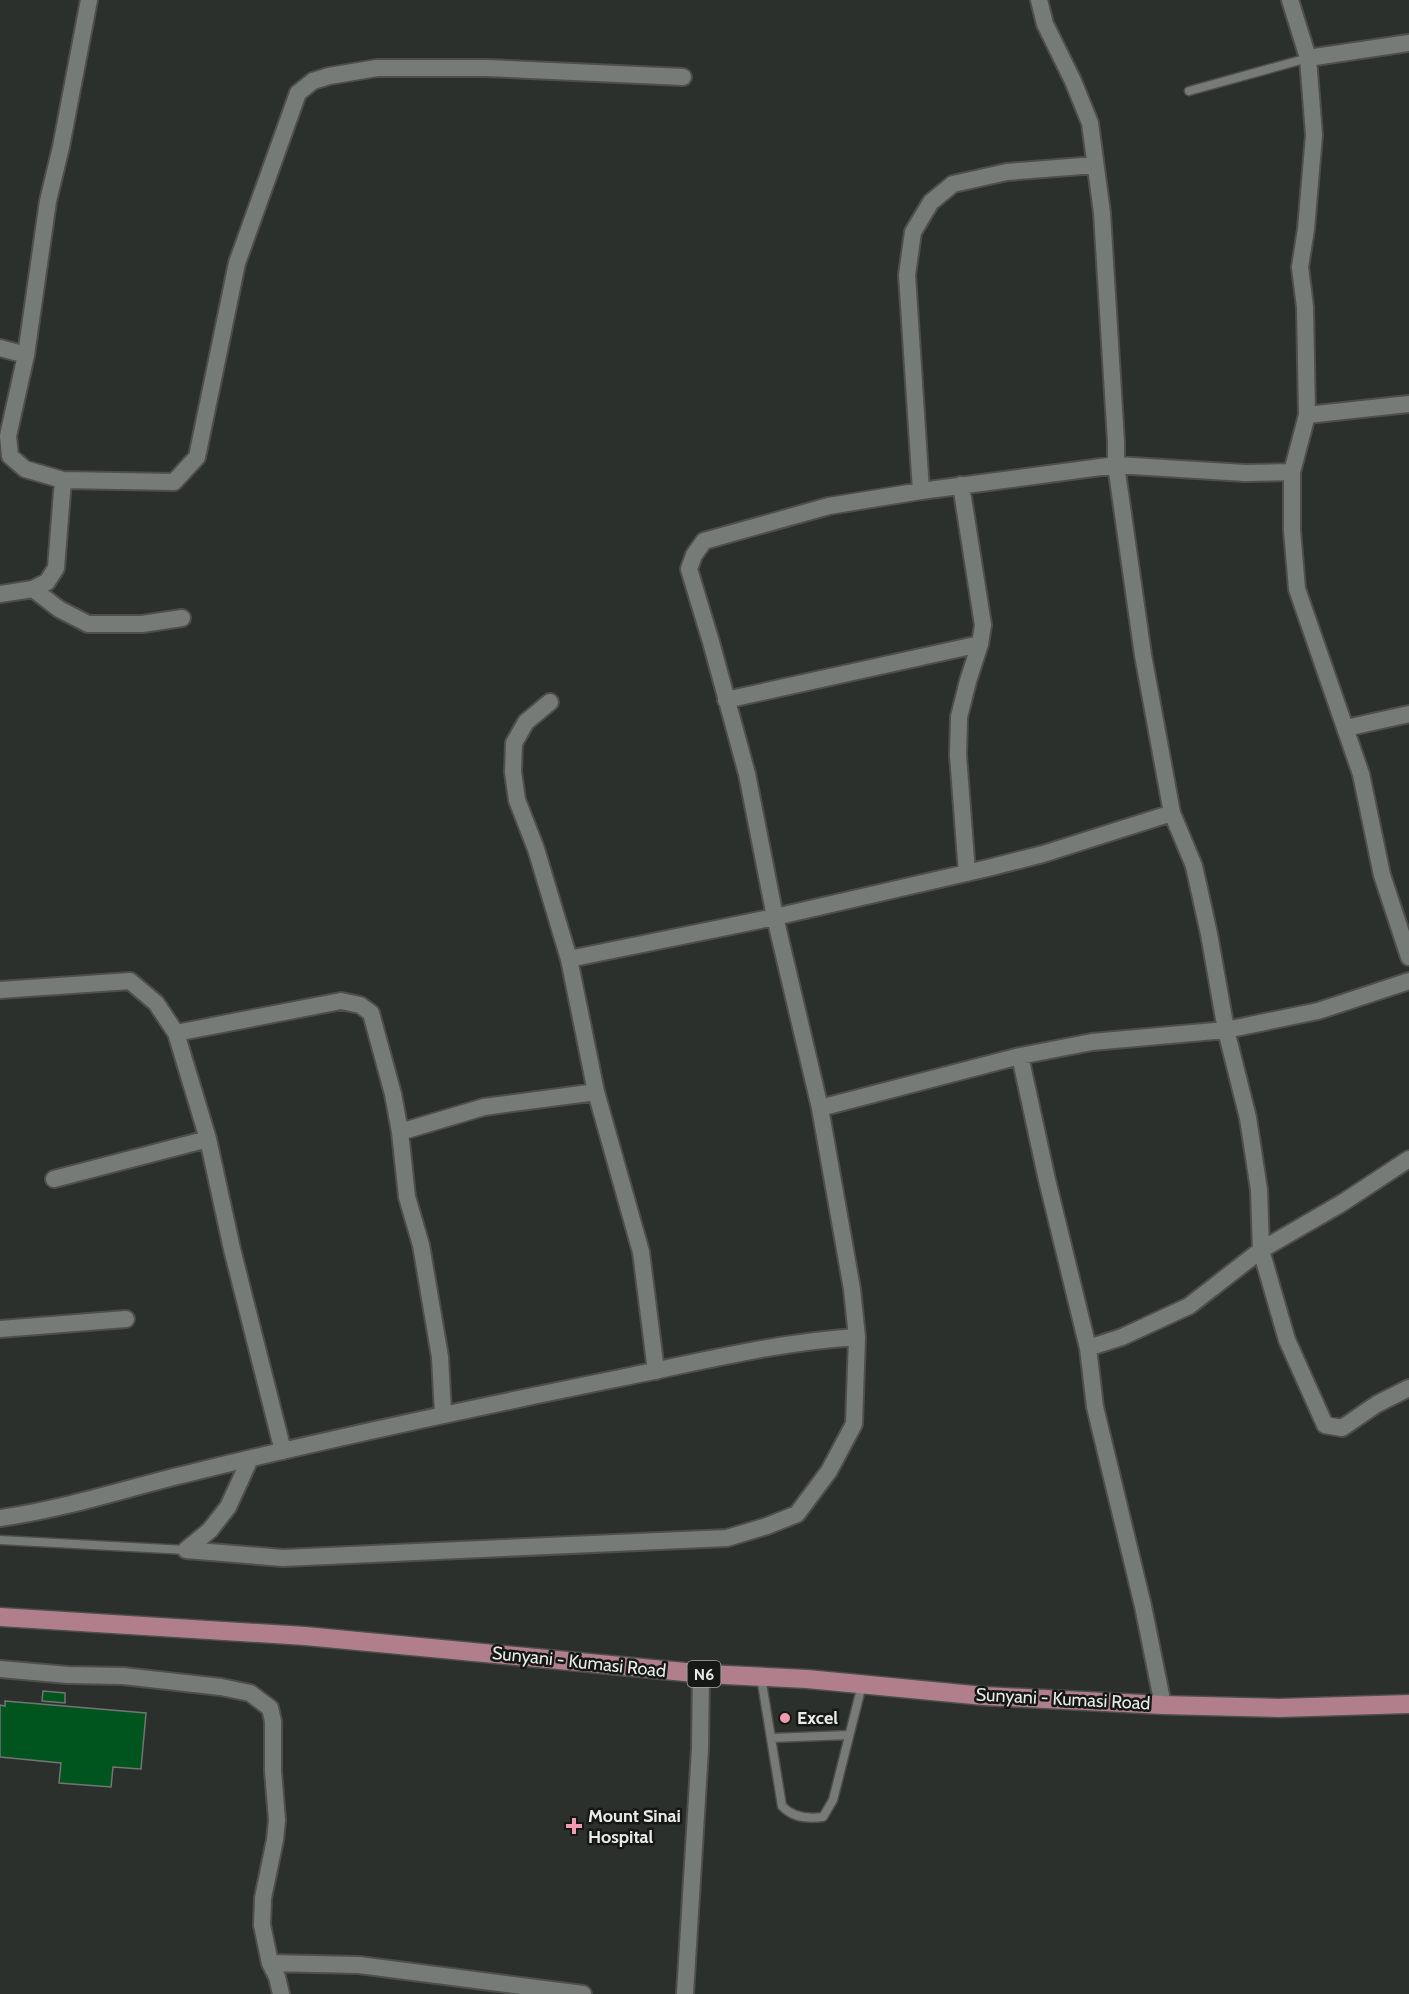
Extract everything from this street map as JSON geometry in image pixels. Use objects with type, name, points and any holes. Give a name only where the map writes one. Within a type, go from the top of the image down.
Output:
[{"type":"main road","name":"Sunyani - Kumasi Road","points":[[0,1617],[305,1636],[701,1673],[984,1696],[1278,1708],[1409,1704]]},
{"type":"street","points":[[89,0],[61,147],[48,201],[26,355],[8,436],[10,456],[25,469],[63,480],[174,482],[197,458],[237,263],[298,93],[313,81],[377,68],[486,69],[683,78]]},
{"type":"street","points":[[1039,0],[1045,24],[1073,81],[1090,123],[1101,213],[1116,465],[1143,655],[1172,813],[1194,866],[1226,1030],[1248,1118],[1259,1190],[1261,1250],[1287,1341],[1325,1425],[1342,1428],[1377,1404],[1409,1388]]},
{"type":"street","points":[[1290,0],[1308,58],[1314,135],[1306,229],[1300,267],[1305,308],[1307,415],[1292,472],[1292,530],[1297,589],[1361,774],[1382,875],[1409,957]]},
{"type":"street","points":[[1308,58],[1409,43]]},
{"type":"street","points":[[921,491],[907,275],[913,232],[932,202],[953,184],[1007,172],[1095,165]]},
{"type":"street","points":[[0,348],[26,355]]},
{"type":"street","points":[[1307,415],[1409,404]]},
{"type":"street","points":[[186,1550],[283,1558],[727,1538],[797,1514],[829,1471],[854,1424],[857,1337],[852,1289],[820,1108],[775,917],[747,774],[689,568],[694,555],[704,541],[829,506],[960,485],[1116,465],[1245,473],[1292,472]]},
{"type":"street","points":[[0,594],[33,589],[47,582],[56,568],[63,480]]},
{"type":"street","points":[[960,485],[983,625],[980,644],[959,717],[958,755],[967,873]]},
{"type":"street","points":[[33,589],[60,609],[88,624],[142,624],[182,618]]},
{"type":"street","points":[[726,700],[980,644]]},
{"type":"street","points":[[550,702],[526,722],[514,743],[513,772],[518,800],[536,849],[569,958],[596,1092],[641,1252],[656,1371]]},
{"type":"street","points":[[1346,728],[1409,714]]},
{"type":"street","points":[[569,958],[775,917],[967,873],[1043,854],[1172,813]]},
{"type":"street","points":[[0,990],[130,981],[156,1003],[176,1033],[208,1139],[232,1249],[283,1451]]},
{"type":"street","points":[[820,1108],[1020,1056],[1092,1042],[1226,1030],[1318,1011],[1409,981]]},
{"type":"street","points":[[176,1033],[341,1001],[360,1005],[371,1013],[393,1095],[400,1132],[407,1197],[421,1245],[440,1357],[443,1413]]},
{"type":"street","points":[[1020,1056],[1047,1180],[1088,1348],[1095,1407],[1143,1606],[1162,1705]]},
{"type":"street","points":[[400,1132],[484,1107],[596,1092]]},
{"type":"street","points":[[54,1179],[208,1139]]},
{"type":"street","points":[[1088,1348],[1122,1337],[1189,1306],[1261,1250],[1342,1203],[1409,1159]]},
{"type":"street","points":[[0,1329],[126,1319]]},
{"type":"street","points":[[0,1518],[29,1514],[250,1458],[443,1413],[712,1358],[829,1339],[857,1337]]},
{"type":"street","points":[[186,1550],[210,1530],[228,1507],[250,1458]]},
{"type":"street","points":[[0,1669],[68,1675],[123,1676],[221,1687],[250,1693],[270,1708],[273,1721],[273,1771],[277,1820],[263,1898],[261,1925],[270,1963],[277,1977],[281,1994]]},
{"type":"street","points":[[685,1994],[700,1749],[701,1673]]},
{"type":"street","points":[[270,1963],[359,1965],[483,1987],[583,1994]]},
{"type":"lane","points":[[1189,91],[1308,58]]},
{"type":"lane","points":[[0,1540],[186,1550]]},
{"type":"lane","points":[[761,1677],[782,1806],[788,1812],[798,1816],[817,1818],[823,1817],[833,1800],[862,1685]]},
{"type":"lane","points":[[771,1738],[849,1735]]},
{"type":"building","points":[[43,1691],[65,1693],[65,1703],[42,1701]]},
{"type":"building","points":[[5,1701],[146,1713],[141,1769],[113,1767],[111,1787],[59,1783],[61,1763],[0,1757],[0,1705],[5,1706]]},
{"type":"place","name":"Excel","points":[[785,1718]]},
{"type":"place","name":"Mount Sinai Hospital","points":[[574,1826]]}]
